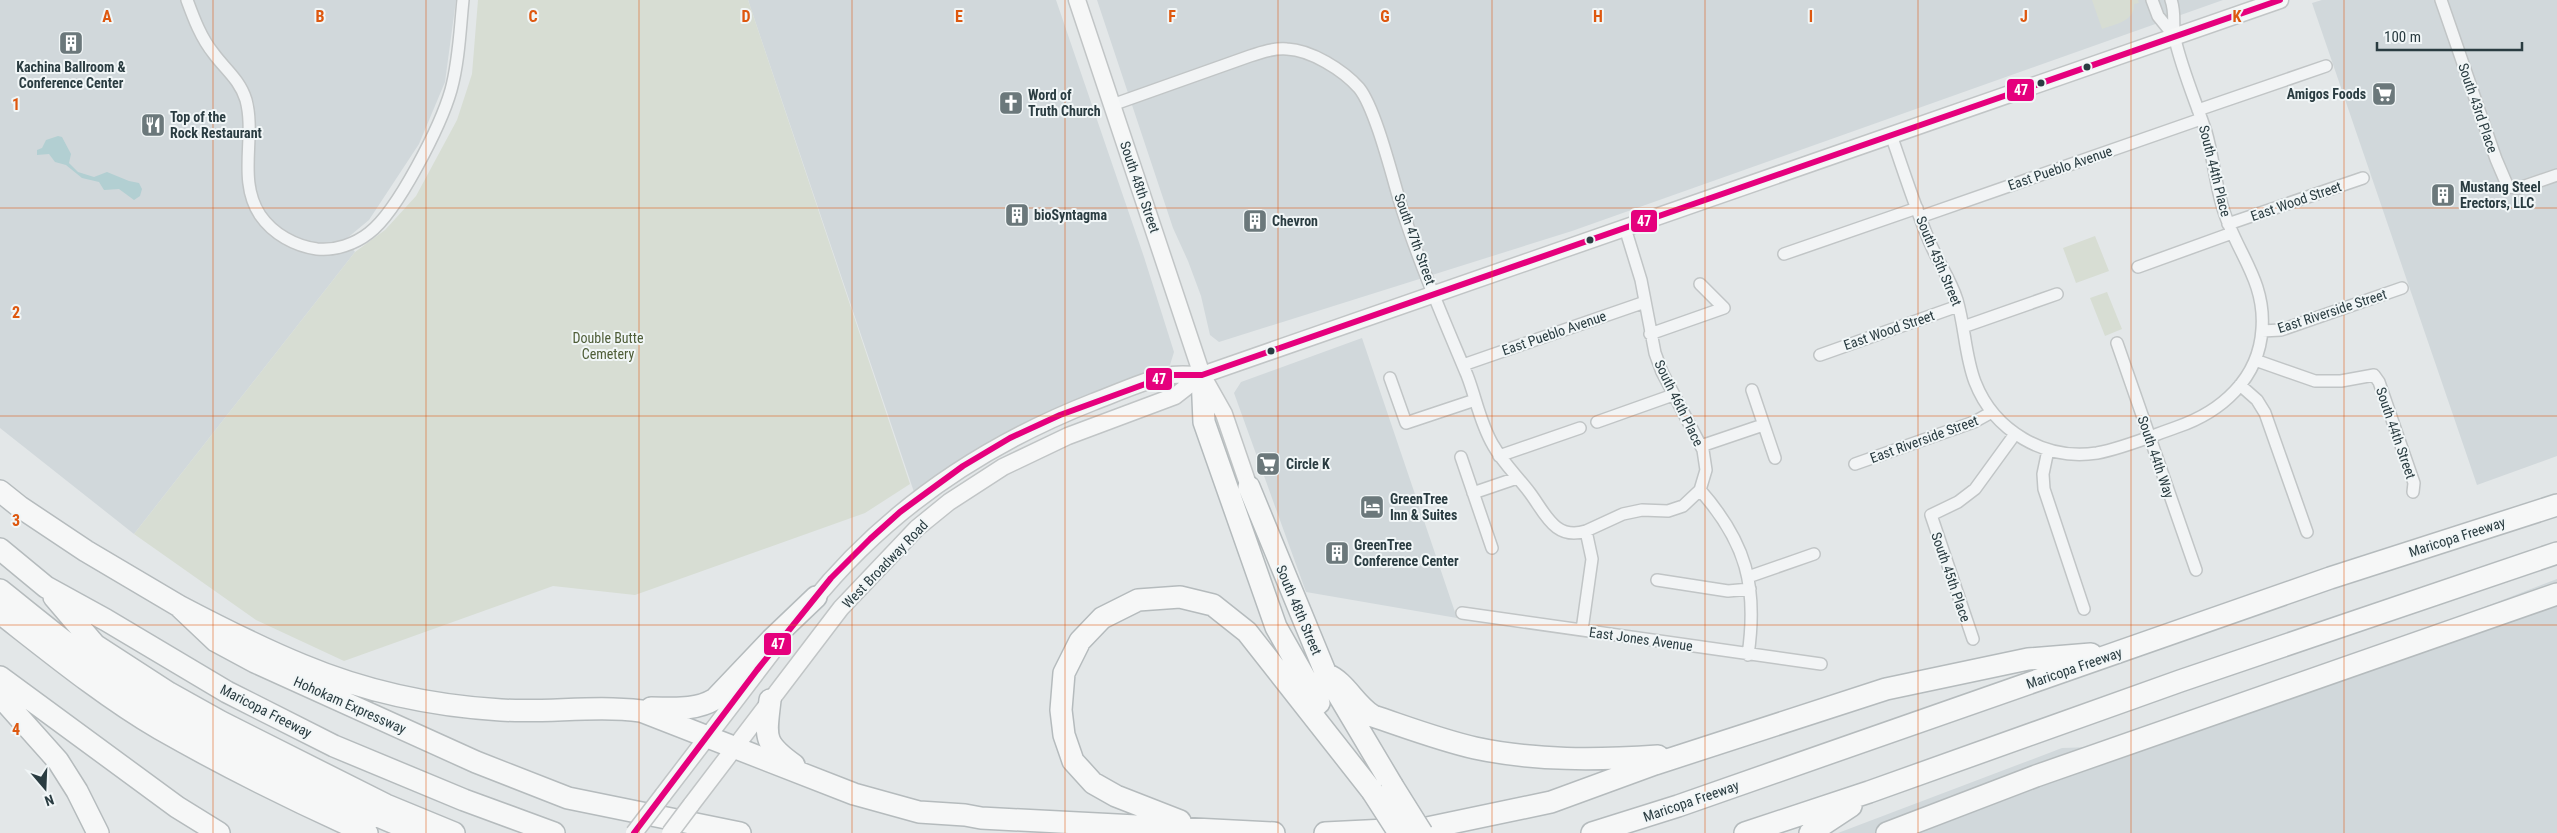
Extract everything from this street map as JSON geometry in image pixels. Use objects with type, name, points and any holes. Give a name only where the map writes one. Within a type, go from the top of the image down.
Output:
[{"type":"highway","name":"South 48th Street","points":[[1202,375],[1204,422],[1276,627],[1306,683],[1382,788],[1422,833]]},
{"type":"highway","name":"South 48th Street","points":[[1249,487],[1326,674],[1382,788],[1400,833]]},
{"type":"highway","name":"Hohokam Expressway","points":[[0,491],[20,507],[86,551],[179,606],[216,641],[255,662],[476,762],[536,787],[568,798],[740,833]]},
{"type":"highway","name":"Maricopa Freeway","points":[[1592,833],[1678,806],[2330,578],[2557,505]]},
{"type":"highway","name":"Maricopa Freeway","points":[[0,549],[46,587],[106,620],[141,643],[227,692],[334,746],[464,800],[554,833]]},
{"type":"highway","points":[[1745,833],[1869,792],[2180,681],[2557,553]]},
{"type":"highway","points":[[46,587],[96,646],[169,693],[221,722],[386,806],[454,833]]},
{"type":"highway","points":[[0,590],[120,682],[238,748],[358,809],[419,833]]},
{"type":"highway","points":[[1887,833],[2036,776],[2557,594]]},
{"type":"highway","points":[[179,606],[303,666],[369,687],[439,703],[502,710],[681,708],[705,705],[724,692],[761,650],[816,597]]},
{"type":"highway","points":[[1203,829],[1116,796],[1093,783],[1073,761],[1064,735],[1061,710],[1064,673],[1080,641],[1102,618],[1138,600],[1180,597],[1214,605],[1247,632],[1382,788]]},
{"type":"highway","points":[[0,612],[105,692],[158,728],[306,806],[367,833]]},
{"type":"highway","points":[[1325,833],[1427,828],[1551,802],[1687,754],[1886,689],[2028,659],[2122,652]]},
{"type":"highway","points":[[1326,674],[1338,679],[1360,708],[1373,716],[1475,748],[1511,754],[1602,759],[1687,754]]},
{"type":"highway","points":[[0,677],[32,703],[177,807],[220,833]]},
{"type":"highway","points":[[0,696],[58,761],[77,791],[98,833]]},
{"type":"highway","points":[[770,700],[766,732],[769,742],[775,752],[813,778]]},
{"type":"highway","points":[[621,708],[659,716],[734,749],[854,794],[919,812],[981,818],[1274,833]]},
{"type":"highway","points":[[1810,833],[1869,792]]},
{"type":"main road","name":"South 48th Street","points":[[1077,0],[1202,375],[1224,414],[1249,487]]},
{"type":"main road","points":[[634,833],[816,597],[863,545],[900,512],[963,466],[1010,438],[1060,415],[1170,374],[1202,375],[2280,0]]},
{"type":"main road","name":"West Broadway Road","points":[[670,833],[824,629],[865,581],[917,528],[949,502],[1003,467],[1036,451],[1175,396],[1202,375]]},
{"type":"street","points":[[187,0],[201,35],[215,56],[236,79],[246,100],[249,180],[260,214],[283,237],[309,248],[323,250],[350,244],[370,232],[389,210],[426,151],[441,120],[452,88],[463,0]]},
{"type":"street","name":"South 44th Place","points":[[2152,0],[2158,16],[2175,37]]},
{"type":"street","name":"South 44th Place","points":[[2149,436],[2203,416],[2223,402],[2240,385],[2255,360],[2262,331],[2262,310],[2258,284],[2230,229],[2200,114],[2175,37],[2175,11],[2171,0]]},
{"type":"street","name":"South 43rd Place","points":[[2441,0],[2498,165],[2508,187],[2519,188],[2557,175]]},
{"type":"street","name":"South 47th Street","points":[[1112,104],[1268,50],[1297,50],[1326,63],[1350,80],[1366,102],[1403,210],[1485,430],[1499,456],[1553,526],[1572,534],[1586,531]]},
{"type":"street","name":"East Pueblo Avenue","points":[[1784,254],[1918,212],[2200,114],[2326,66]]},
{"type":"street","name":"South 45th Street","points":[[1892,135],[1918,212],[1958,306],[1974,379],[1992,412],[2015,434],[2048,450],[2067,454],[2094,453],[2149,436]]},
{"type":"street","name":"East Wood Street","points":[[2138,266],[2363,178]]},
{"type":"street","name":"South 46th Place","points":[[1625,228],[1638,269],[1650,334],[1658,364],[1701,446],[1706,470],[1700,490]]},
{"type":"street","points":[[1650,334],[1724,308],[1700,284]]},
{"type":"street","name":"East Riverside Street","points":[[2262,331],[2281,330],[2402,288]]},
{"type":"street","points":[[1963,327],[2057,294]]},
{"type":"street","name":"East Pueblo Avenue","points":[[1462,365],[1645,302]]},
{"type":"street","name":"East Wood Street","points":[[1820,355],[1958,306]]},
{"type":"street","name":"South 44th Way","points":[[2117,343],[2196,570]]},
{"type":"street","name":"South 44th Street","points":[[2255,360],[2305,379],[2323,382],[2374,375],[2379,382],[2414,483],[2413,492]]},
{"type":"street","points":[[1390,378],[1406,423],[1475,400]]},
{"type":"street","points":[[2240,385],[2262,407],[2307,532]]},
{"type":"street","points":[[1752,390],[1775,458]]},
{"type":"street","points":[[1597,422],[1674,395]]},
{"type":"street","name":"East Riverside Street","points":[[1855,464],[1974,422],[1992,412]]},
{"type":"street","points":[[1701,446],[1764,424]]},
{"type":"street","points":[[1499,456],[1580,428]]},
{"type":"street","name":"South 45th Place","points":[[1973,639],[1931,515],[1958,502],[1974,489],[2015,434]]},
{"type":"street","points":[[2048,450],[2043,474],[2044,489],[2084,609]]},
{"type":"street","points":[[1461,457],[1492,548]]},
{"type":"street","points":[[1473,493],[1516,478]]},
{"type":"street","points":[[1582,630],[1592,559],[1586,531],[1623,514],[1678,508],[1692,499],[1700,490],[1731,530],[1748,577],[1752,619],[1748,655]]},
{"type":"street","points":[[1748,577],[1814,554]]},
{"type":"street","points":[[1657,580],[1728,591],[1750,589]]},
{"type":"street","name":"East Jones Avenue","points":[[1462,613],[1821,664]]},
{"type":"shaded area","points":[[0,0],[456,0],[445,82],[419,144],[369,220],[346,239],[355,252],[134,534],[0,428]]},
{"type":"shaded area","points":[[748,0],[1056,0],[1144,257],[1174,352],[1170,365],[1071,402],[1025,423],[963,457],[914,492]]},
{"type":"shaded area","points":[[1097,0],[2223,0],[1572,231],[1219,342],[1210,335],[1201,296],[1173,228]]},
{"type":"shaded area","points":[[2322,0],[2557,0],[2557,456],[2477,485],[2312,3]]},
{"type":"shaded area","points":[[1362,338],[1457,618],[1306,592],[1234,393],[1241,382]]},
{"type":"shaded area","points":[[2557,579],[2557,833],[1838,833],[2062,748],[2123,746]]},
{"type":"green space","name":"Double Butte Cemetery","points":[[478,0],[748,0],[910,484],[865,513],[635,595],[553,586],[344,661],[256,620],[134,534],[355,252],[385,230],[416,196],[457,120],[472,74]]},
{"type":"green space","points":[[2092,0],[2138,0],[2139,3],[2134,4],[2131,14],[2124,21],[2102,29]]},
{"type":"green space","points":[[2095,236],[2109,271],[2076,283],[2063,248]]},
{"type":"green space","points":[[2107,292],[2122,329],[2105,336],[2090,298]]},
{"type":"water","points":[[58,136],[62,137],[71,154],[69,163],[78,172],[94,177],[107,172],[139,183],[142,189],[140,196],[134,200],[119,189],[104,190],[99,182],[82,178],[66,165],[55,162],[49,154],[37,155],[37,150],[42,148],[46,140]]},
{"type":"transit line","name":"47","points":[[634,833],[757,670],[831,578],[900,512],[963,466],[1010,438],[1060,415],[1170,375],[1202,375],[2280,0]]},
{"type":"place","name":"Kachina Ballroom & Conference Center","points":[[71,43]]},
{"type":"place","name":"Amigos Foods","points":[[2384,94]]},
{"type":"place","name":"Word of Truth Church","points":[[1011,103]]},
{"type":"place","name":"Top of the Rock Restaurant","points":[[153,125]]},
{"type":"place","name":"Mustang Steel Erectors, LLC","points":[[2443,195]]},
{"type":"place","name":"bioSyntagma","points":[[1017,215]]},
{"type":"place","name":"Chevron","points":[[1255,221]]},
{"type":"place","name":"Circle K","points":[[1268,464]]},
{"type":"place","name":"GreenTree Inn & Suites","points":[[1372,507]]},
{"type":"place","name":"GreenTree Conference Center","points":[[1337,553]]}]
